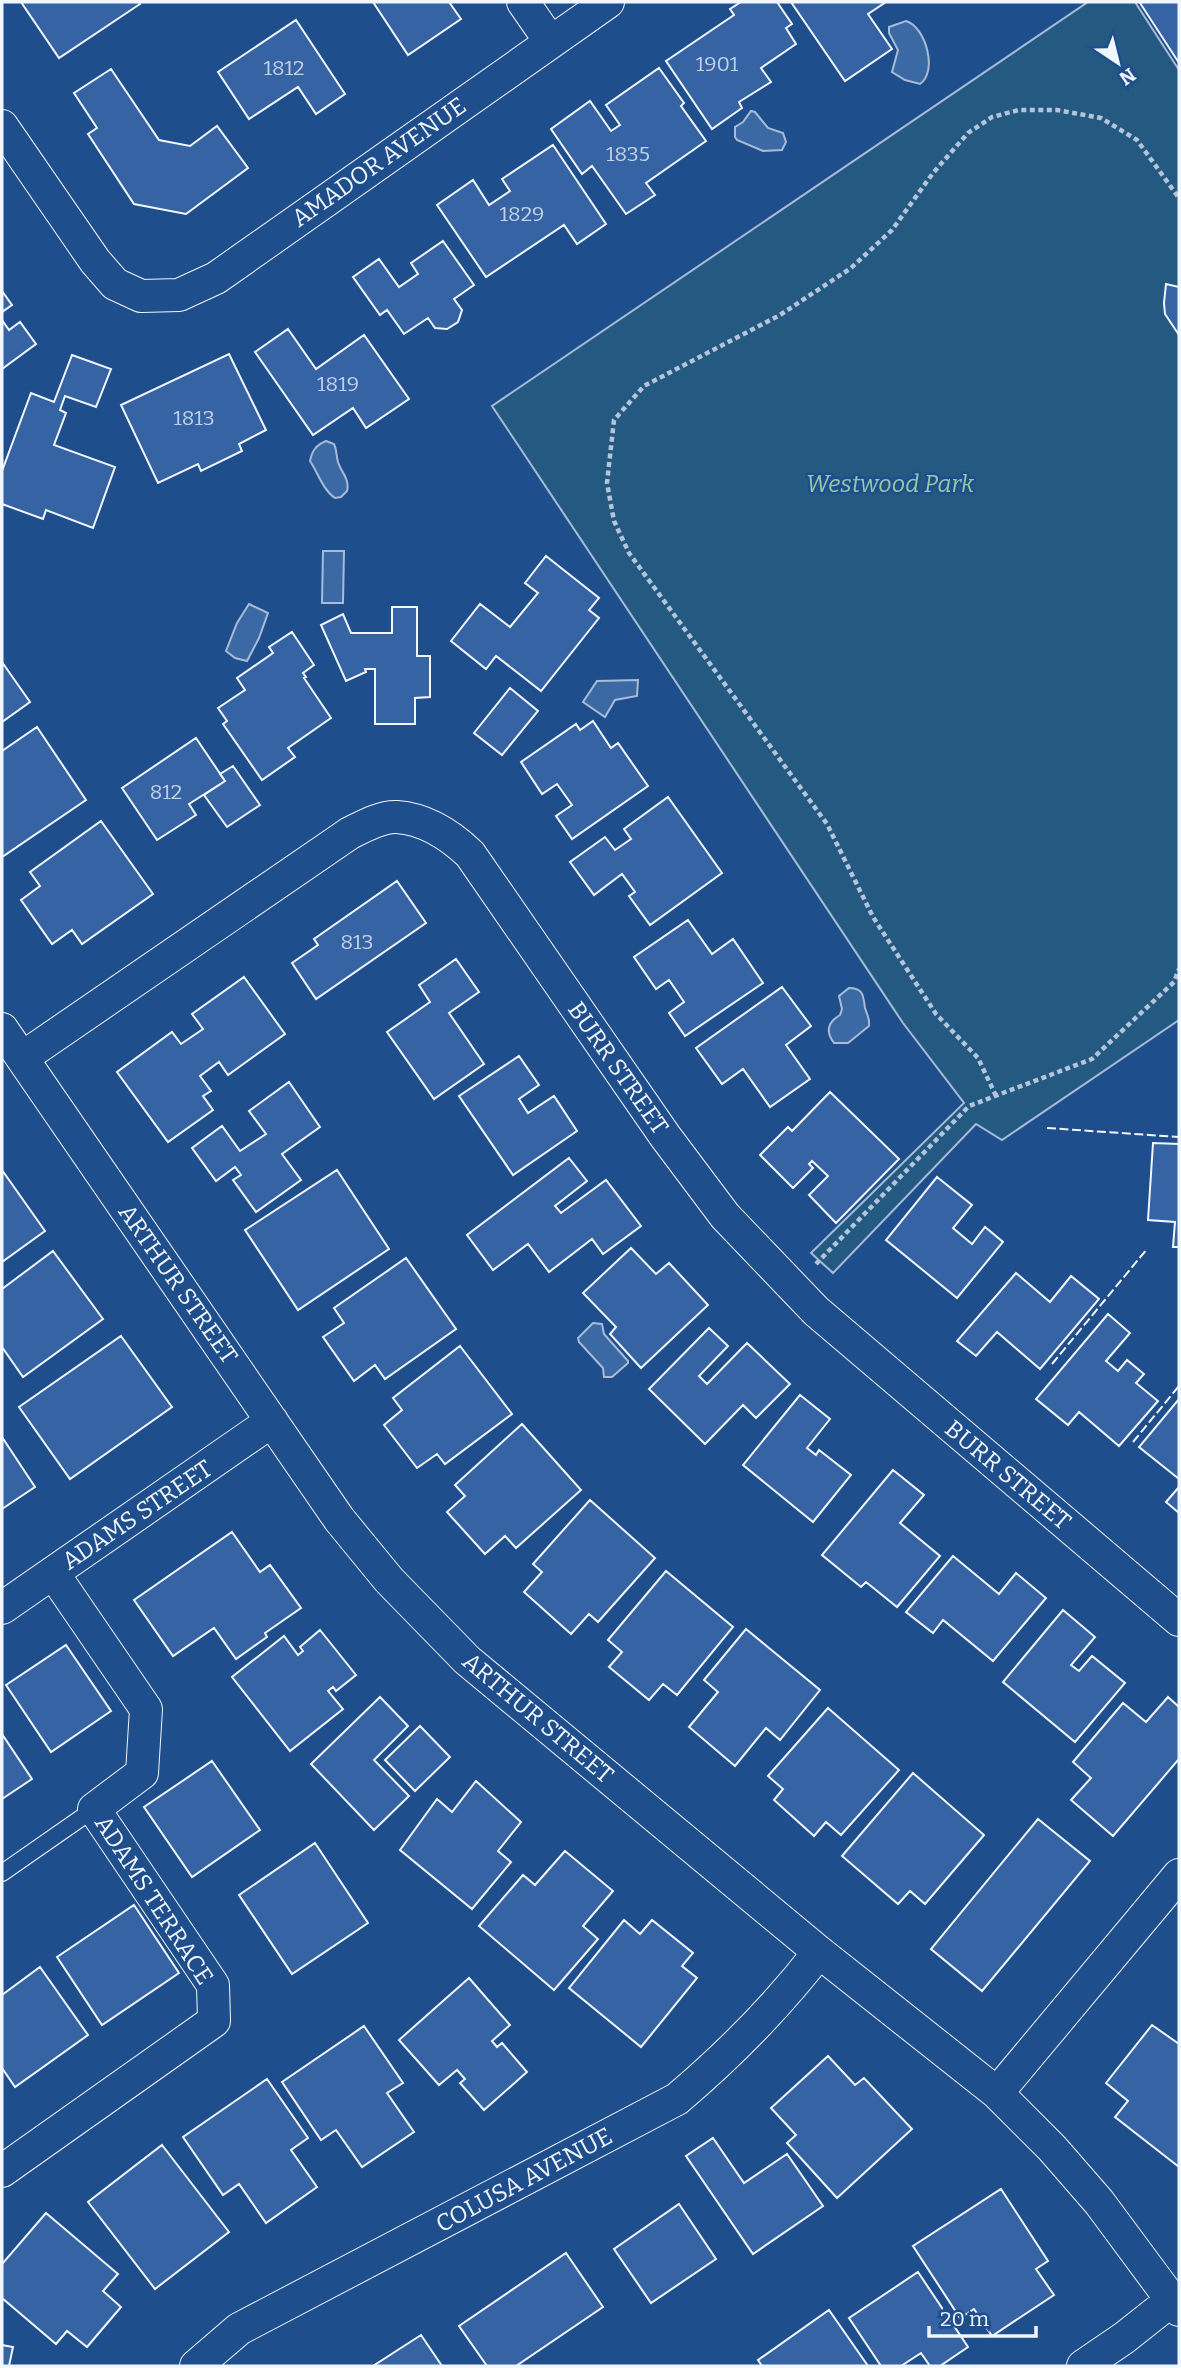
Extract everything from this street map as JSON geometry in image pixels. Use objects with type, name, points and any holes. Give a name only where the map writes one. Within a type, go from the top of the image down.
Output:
[{"type":"street","points":[[523,2],[550,41]]},
{"type":"street","name":"AMADOR AVENUE","points":[[2,126],[95,261],[115,284],[141,296],[179,295],[216,278],[608,2]]},
{"type":"street","name":"BURR STREET","points":[[22,1058],[350,833],[371,823],[395,817],[417,821],[450,835],[470,853],[664,1136],[725,1216],[793,1290],[1179,1620]]},
{"type":"street","name":"ARTHUR STREET","points":[[2,1029],[339,1519],[389,1580],[467,1660],[819,1952],[997,2093],[1052,2148],[1100,2202],[1176,2305]]},
{"type":"street","name":"ADAMS STREET","points":[[2,1608],[272,1421]]},
{"type":"street","name":"ADAMS TERRACE","points":[[2,2171],[214,2021],[213,1985],[94,1809],[142,1773],[145,1709],[53,1573]]},
{"type":"street","points":[[997,2093],[1179,1875]]},
{"type":"street","name":"COLUSA AVENUE","points":[[196,2366],[239,2329],[677,2099],[726,2058],[787,1994],[819,1952]]},
{"type":"street","points":[[1083,2366],[1176,2305]]},
{"type":"lane","points":[[2,1872],[94,1809]]},
{"type":"path","points":[[996,1096],[978,1058],[936,1014],[873,917],[827,824],[629,553],[614,521],[607,483],[614,420],[644,386],[780,314],[851,268],[892,230],[933,173],[968,134],[992,117],[1019,110],[1058,110],[1101,118],[1138,140],[1179,198]]},
{"type":"path","points":[[793,1290],[969,1106],[1092,1059],[1174,982],[1179,969]]},
{"type":"green space","name":"Westwood Park","points":[[1088,2],[1135,2],[1179,70],[1179,1020],[1002,1140],[976,1124],[833,1273],[811,1253],[964,1103],[903,1023],[492,406]]},
{"type":"shaded area","points":[[906,21],[919,32],[927,50],[928,70],[920,84],[905,80],[892,72],[898,50],[889,33],[889,27]]},
{"type":"shaded area","points":[[751,111],[755,112],[768,128],[783,133],[786,142],[782,150],[763,151],[737,140],[735,127],[743,122]]},
{"type":"shaded area","points":[[326,441],[334,444],[336,448],[338,462],[347,483],[347,491],[341,497],[335,498],[327,491],[310,461],[315,449]]},
{"type":"shaded area","points":[[323,551],[344,551],[343,603],[322,603]]},
{"type":"shaded area","points":[[249,604],[268,613],[247,661],[235,658],[226,651],[237,623]]},
{"type":"shaded area","points":[[638,680],[637,696],[615,700],[605,717],[583,702],[597,681]]},
{"type":"shaded area","points":[[849,988],[858,989],[862,993],[869,1026],[848,1043],[834,1043],[829,1035],[829,1027],[842,1009],[839,996]]},
{"type":"shaded area","points":[[593,1323],[602,1324],[604,1334],[628,1361],[612,1377],[604,1377],[603,1368],[579,1342],[578,1338]]},
{"type":"building","points":[[21,2],[139,2],[140,4],[59,58]]},
{"type":"building","points":[[373,2],[449,2],[461,19],[408,55]]},
{"type":"building","points":[[741,2],[777,2],[792,24],[786,28],[796,44],[761,68],[771,82],[739,102],[742,108],[712,129],[666,61],[734,15],[730,9]]},
{"type":"building","points":[[791,2],[886,2],[868,14],[892,49],[845,81]]},
{"type":"building","points":[[1179,2],[1179,63],[1140,3]]},
{"type":"building","points":[[296,20],[345,94],[316,114],[298,87],[249,119],[218,72]]},
{"type":"building","points":[[659,68],[706,141],[646,183],[655,195],[626,214],[592,166],[582,174],[551,129],[590,101],[611,131],[620,125],[606,105]]},
{"type":"building","points":[[111,69],[159,140],[190,146],[217,126],[248,168],[186,214],[134,204],[88,134],[97,128],[74,93]]},
{"type":"building","points":[[553,145],[606,224],[577,244],[564,225],[486,277],[437,205],[473,180],[489,205],[510,191],[502,179]]},
{"type":"building","points":[[443,241],[474,285],[454,299],[462,310],[458,322],[447,329],[435,328],[428,318],[404,334],[387,310],[380,315],[353,277],[379,259],[399,287],[418,274],[411,263]]},
{"type":"building","points":[[1166,284],[1179,287],[1179,335],[1165,314]]},
{"type":"building","points":[[2,291],[12,305],[2,312]]},
{"type":"building","points":[[2,320],[9,330],[20,322],[36,344],[2,369]]},
{"type":"building","points":[[288,329],[316,369],[364,335],[409,399],[366,428],[353,408],[313,435],[255,352]]},
{"type":"building","points":[[229,354],[266,430],[239,444],[242,451],[201,471],[198,464],[158,483],[121,405]]},
{"type":"building","points":[[72,355],[111,369],[96,407],[65,396],[60,410],[66,413],[54,445],[115,467],[93,528],[46,510],[43,519],[2,504],[2,471],[31,393],[54,402]]},
{"type":"building","points":[[546,556],[599,598],[589,610],[599,618],[541,691],[496,656],[486,669],[451,641],[480,604],[510,627],[538,593],[525,583]]},
{"type":"building","points":[[392,607],[417,607],[417,656],[430,656],[430,697],[415,698],[415,724],[375,724],[375,669],[365,669],[366,672],[346,681],[321,625],[343,614],[351,633],[392,633]]},
{"type":"building","points":[[292,632],[314,665],[303,673],[306,677],[304,678],[331,718],[288,748],[295,757],[262,780],[223,724],[227,721],[218,708],[245,690],[237,678],[273,653],[269,647]]},
{"type":"building","points":[[2,662],[30,702],[2,722]]},
{"type":"building","points":[[510,688],[538,711],[502,755],[474,733]]},
{"type":"building","points":[[593,721],[611,748],[618,743],[648,786],[572,839],[556,816],[572,805],[557,784],[542,794],[521,762],[576,724],[580,730]]},
{"type":"building","points":[[37,727],[86,800],[2,857],[2,751]]},
{"type":"building","points":[[196,738],[225,781],[189,804],[196,815],[157,840],[122,788]]},
{"type":"building","points":[[233,766],[260,805],[227,827],[204,795],[225,781],[220,774]]},
{"type":"building","points":[[668,797],[722,873],[650,925],[629,896],[635,892],[622,874],[594,895],[570,862],[605,837],[615,850],[631,839],[624,829]]},
{"type":"building","points":[[101,821],[153,894],[82,944],[72,930],[52,944],[21,900],[40,886],[30,872]]},
{"type":"building","points":[[397,881],[426,923],[316,999],[292,963],[318,945],[314,939]]},
{"type":"building","points":[[688,920],[712,954],[733,939],[763,983],[685,1036],[669,1013],[684,1002],[669,980],[656,989],[634,957]]},
{"type":"building","points":[[456,959],[479,992],[449,1013],[484,1064],[434,1099],[387,1032],[430,1002],[419,985]]},
{"type":"building","points":[[244,977],[285,1034],[228,1075],[219,1062],[200,1076],[211,1091],[203,1096],[213,1110],[168,1142],[117,1072],[172,1032],[181,1044],[203,1029],[192,1014]]},
{"type":"building","points":[[782,987],[811,1026],[786,1045],[810,1079],[770,1107],[743,1069],[722,1084],[696,1048]]},
{"type":"building","points":[[519,1056],[539,1085],[519,1099],[528,1113],[554,1096],[577,1131],[513,1175],[459,1096]]},
{"type":"building","points":[[289,1082],[320,1127],[282,1154],[301,1180],[256,1212],[233,1180],[241,1175],[235,1167],[216,1181],[192,1148],[222,1126],[240,1151],[266,1134],[249,1111]]},
{"type":"building","points":[[830,1092],[899,1159],[836,1223],[809,1195],[828,1176],[812,1161],[809,1164],[813,1168],[793,1188],[760,1155],[788,1127],[792,1131]]},
{"type":"building","points":[[1153,1143],[1179,1144],[1179,1247],[1173,1247],[1175,1222],[1148,1220]]},
{"type":"building","points":[[569,1158],[587,1181],[555,1206],[561,1213],[606,1180],[641,1226],[603,1254],[592,1239],[549,1272],[528,1244],[493,1270],[467,1235]]},
{"type":"building","points":[[2,1170],[45,1231],[2,1262]]},
{"type":"building","points":[[337,1170],[389,1249],[298,1310],[245,1230]]},
{"type":"building","points":[[937,1177],[972,1205],[953,1228],[972,1244],[985,1227],[1003,1242],[957,1298],[886,1240]]},
{"type":"building","points":[[631,1248],[656,1274],[669,1263],[708,1305],[641,1368],[610,1334],[616,1327],[583,1293]]},
{"type":"building","points":[[53,1251],[103,1319],[23,1377],[2,1347],[2,1289]]},
{"type":"building","points":[[406,1258],[456,1329],[385,1379],[375,1365],[354,1381],[323,1337],[344,1323],[334,1308]]},
{"type":"building","points":[[1016,1273],[1050,1302],[1071,1276],[1099,1299],[1040,1369],[997,1332],[976,1356],[957,1341]]},
{"type":"building","points":[[1108,1314],[1130,1333],[1106,1361],[1118,1371],[1127,1360],[1144,1374],[1136,1383],[1158,1401],[1119,1446],[1079,1412],[1068,1425],[1036,1399]]},
{"type":"building","points":[[709,1328],[728,1346],[699,1376],[707,1384],[747,1343],[790,1384],[756,1418],[743,1405],[705,1444],[649,1389]]},
{"type":"building","points":[[121,1336],[172,1407],[70,1479],[19,1407]]},
{"type":"building","points":[[460,1346],[512,1414],[445,1464],[437,1454],[417,1468],[384,1425],[402,1410],[393,1398]]},
{"type":"building","points":[[800,1395],[830,1419],[807,1448],[816,1455],[819,1450],[851,1475],[813,1522],[743,1465]]},
{"type":"building","points":[[1179,1399],[1179,1479],[1139,1447]]},
{"type":"building","points":[[522,1424],[581,1490],[516,1548],[505,1536],[485,1554],[447,1512],[465,1496],[455,1485]]},
{"type":"building","points":[[2,1437],[35,1487],[2,1509]]},
{"type":"building","points":[[893,1470],[924,1495],[900,1523],[940,1556],[897,1607],[866,1582],[861,1587],[822,1555]]},
{"type":"building","points":[[1179,1487],[1179,1513],[1166,1502]]},
{"type":"building","points":[[590,1500],[655,1558],[598,1622],[589,1614],[571,1634],[524,1592],[542,1572],[533,1564]]},
{"type":"building","points":[[232,1532],[260,1572],[270,1565],[301,1608],[265,1633],[267,1637],[236,1659],[214,1628],[173,1656],[134,1600]]},
{"type":"building","points":[[953,1556],[999,1594],[1016,1573],[1046,1598],[993,1661],[943,1620],[933,1633],[906,1612]]},
{"type":"building","points":[[666,1571],[733,1627],[677,1695],[663,1684],[649,1700],[609,1667],[622,1652],[608,1640]]},
{"type":"building","points":[[1063,1610],[1095,1637],[1071,1665],[1079,1671],[1092,1656],[1125,1683],[1075,1742],[1003,1682]]},
{"type":"building","points":[[746,1629],[820,1690],[780,1740],[766,1728],[735,1766],[689,1727],[718,1692],[704,1680]]},
{"type":"building","points":[[320,1630],[356,1675],[336,1691],[333,1687],[328,1691],[343,1709],[290,1751],[232,1677],[284,1636],[298,1655],[303,1651],[300,1647]]},
{"type":"building","points":[[66,1645],[111,1711],[51,1752],[6,1685]]},
{"type":"building","points":[[380,1697],[408,1726],[374,1760],[409,1796],[374,1830],[311,1764]]},
{"type":"building","points":[[1168,1697],[1179,1707],[1179,1759],[1113,1836],[1071,1800],[1091,1778],[1073,1762],[1123,1703],[1146,1722]]},
{"type":"building","points":[[828,1708],[899,1770],[841,1835],[826,1822],[814,1836],[774,1800],[783,1789],[768,1776]]},
{"type":"building","points":[[420,1726],[450,1757],[415,1791],[385,1760]]},
{"type":"building","points":[[2,1734],[32,1779],[2,1799]]},
{"type":"building","points":[[212,1761],[260,1830],[192,1877],[144,1807]]},
{"type":"building","points":[[913,1773],[984,1835],[925,1904],[910,1891],[898,1904],[842,1856]]},
{"type":"building","points":[[476,1781],[521,1822],[498,1851],[511,1862],[472,1909],[400,1850],[437,1799],[452,1812]]},
{"type":"building","points":[[1038,1819],[1090,1861],[982,1991],[931,1949]]},
{"type":"building","points":[[315,1843],[368,1923],[292,1974],[239,1895]]},
{"type":"building","points":[[565,1851],[613,1891],[583,1926],[598,1939],[554,1990],[479,1926],[523,1875],[535,1885]]},
{"type":"building","points":[[134,1905],[179,1973],[102,2025],[57,1957]]},
{"type":"building","points":[[624,1920],[640,1934],[652,1920],[693,1953],[682,1966],[697,1978],[641,2047],[569,1988]]},
{"type":"building","points":[[40,1967],[88,2035],[15,2087],[2,2068],[2,1995]]},
{"type":"building","points":[[469,1978],[510,2025],[492,2041],[497,2047],[502,2043],[527,2072],[484,2110],[460,2083],[465,2079],[457,2070],[439,2085],[399,2040]]},
{"type":"building","points":[[1152,2025],[1179,2044],[1179,2167],[1115,2117],[1128,2101],[1106,2083]]},
{"type":"building","points":[[364,2026],[403,2083],[387,2093],[414,2132],[362,2167],[336,2130],[321,2140],[282,2082]]},
{"type":"building","points":[[828,2056],[855,2085],[864,2078],[912,2129],[837,2198],[787,2143],[796,2135],[771,2108]]},
{"type":"building","points":[[267,2079],[308,2138],[291,2150],[317,2187],[266,2223],[239,2184],[223,2195],[183,2137]]},
{"type":"building","points":[[713,2138],[744,2183],[787,2154],[823,2206],[753,2254],[686,2156]]},
{"type":"building","points":[[162,2145],[229,2232],[155,2289],[88,2202]]},
{"type":"building","points":[[1001,2189],[1048,2261],[1036,2269],[1054,2295],[992,2336],[974,2309],[960,2318],[913,2246]]},
{"type":"building","points":[[679,2204],[716,2259],[651,2303],[614,2249]]},
{"type":"building","points":[[46,2213],[118,2274],[103,2291],[121,2307],[87,2347],[67,2331],[56,2344],[2,2298],[2,2264]]},
{"type":"building","points":[[566,2253],[603,2307],[516,2366],[487,2366],[459,2326]]},
{"type":"building","points":[[918,2272],[968,2347],[940,2366],[930,2366],[921,2353],[901,2366],[881,2366],[849,2318]]},
{"type":"building","points":[[829,2310],[868,2366],[762,2366],[758,2360]]},
{"type":"building","points":[[421,2335],[442,2366],[373,2366]]},
{"type":"building","points":[[2,2345],[13,2347],[9,2366],[2,2366]]},
{"type":"fence","points":[[1047,1128],[1179,1137]]},
{"type":"fence","points":[[1052,1364],[1147,1249]]},
{"type":"fence","points":[[1133,1442],[1179,1386]]}]
